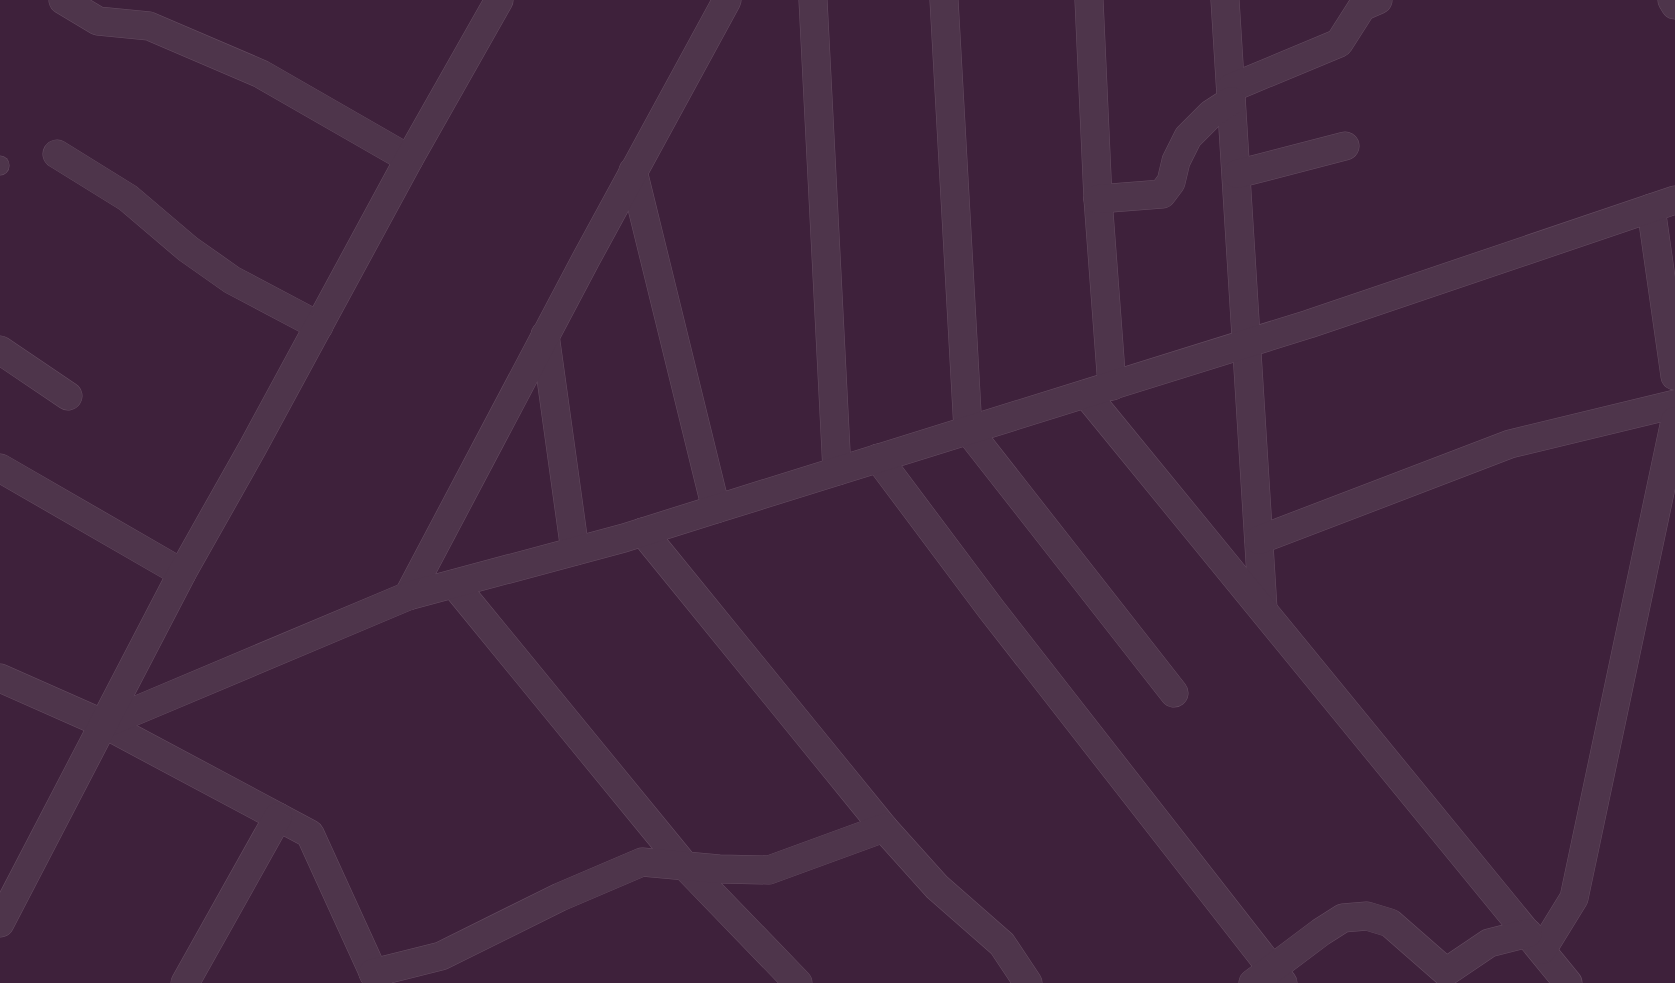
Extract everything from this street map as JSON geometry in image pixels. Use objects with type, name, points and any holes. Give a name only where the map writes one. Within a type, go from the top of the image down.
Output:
[{"type":"street","points":[[63,0],[98,21],[149,26],[261,74],[409,159]]},
{"type":"street","points":[[0,923],[182,573],[253,448],[409,159],[499,0]]},
{"type":"street","points":[[408,596],[633,172],[727,0]]},
{"type":"street","points":[[813,0],[837,471]]},
{"type":"street","points":[[944,0],[968,430],[1174,693]]},
{"type":"street","points":[[1089,0],[1098,199],[1112,386]]},
{"type":"street","points":[[1225,0],[1263,609]]},
{"type":"street","points":[[1672,0],[1675,5]]},
{"type":"street","points":[[1098,199],[1162,194],[1171,182],[1176,161],[1188,137],[1231,95],[1339,43],[1367,2]]},
{"type":"street","points":[[1237,174],[1345,146]]},
{"type":"street","points":[[56,154],[128,198],[188,249],[232,280],[319,326]]},
{"type":"street","points":[[633,172],[716,509]]},
{"type":"street","points":[[104,724],[408,596],[643,532],[1112,386],[1246,344],[1663,204],[1675,376]]},
{"type":"street","points":[[546,335],[575,551]]},
{"type":"street","points":[[0,350],[68,396]]},
{"type":"street","points":[[1086,394],[1568,983]]},
{"type":"street","points":[[1259,540],[1510,444],[1675,404]]},
{"type":"street","points":[[878,458],[1269,978],[1321,932],[1344,918],[1367,916],[1390,923],[1448,978],[1489,943],[1535,942],[1574,898],[1675,421]]},
{"type":"street","points":[[0,468],[182,573]]},
{"type":"street","points":[[643,532],[884,828],[937,887],[1002,944],[1028,983]]},
{"type":"street","points":[[454,584],[685,866],[798,983]]},
{"type":"street","points":[[0,678],[104,724],[310,834],[376,978],[441,956],[560,897],[642,862],[719,869],[769,870],[884,828]]},
{"type":"street","points":[[185,983],[278,816]]}]
